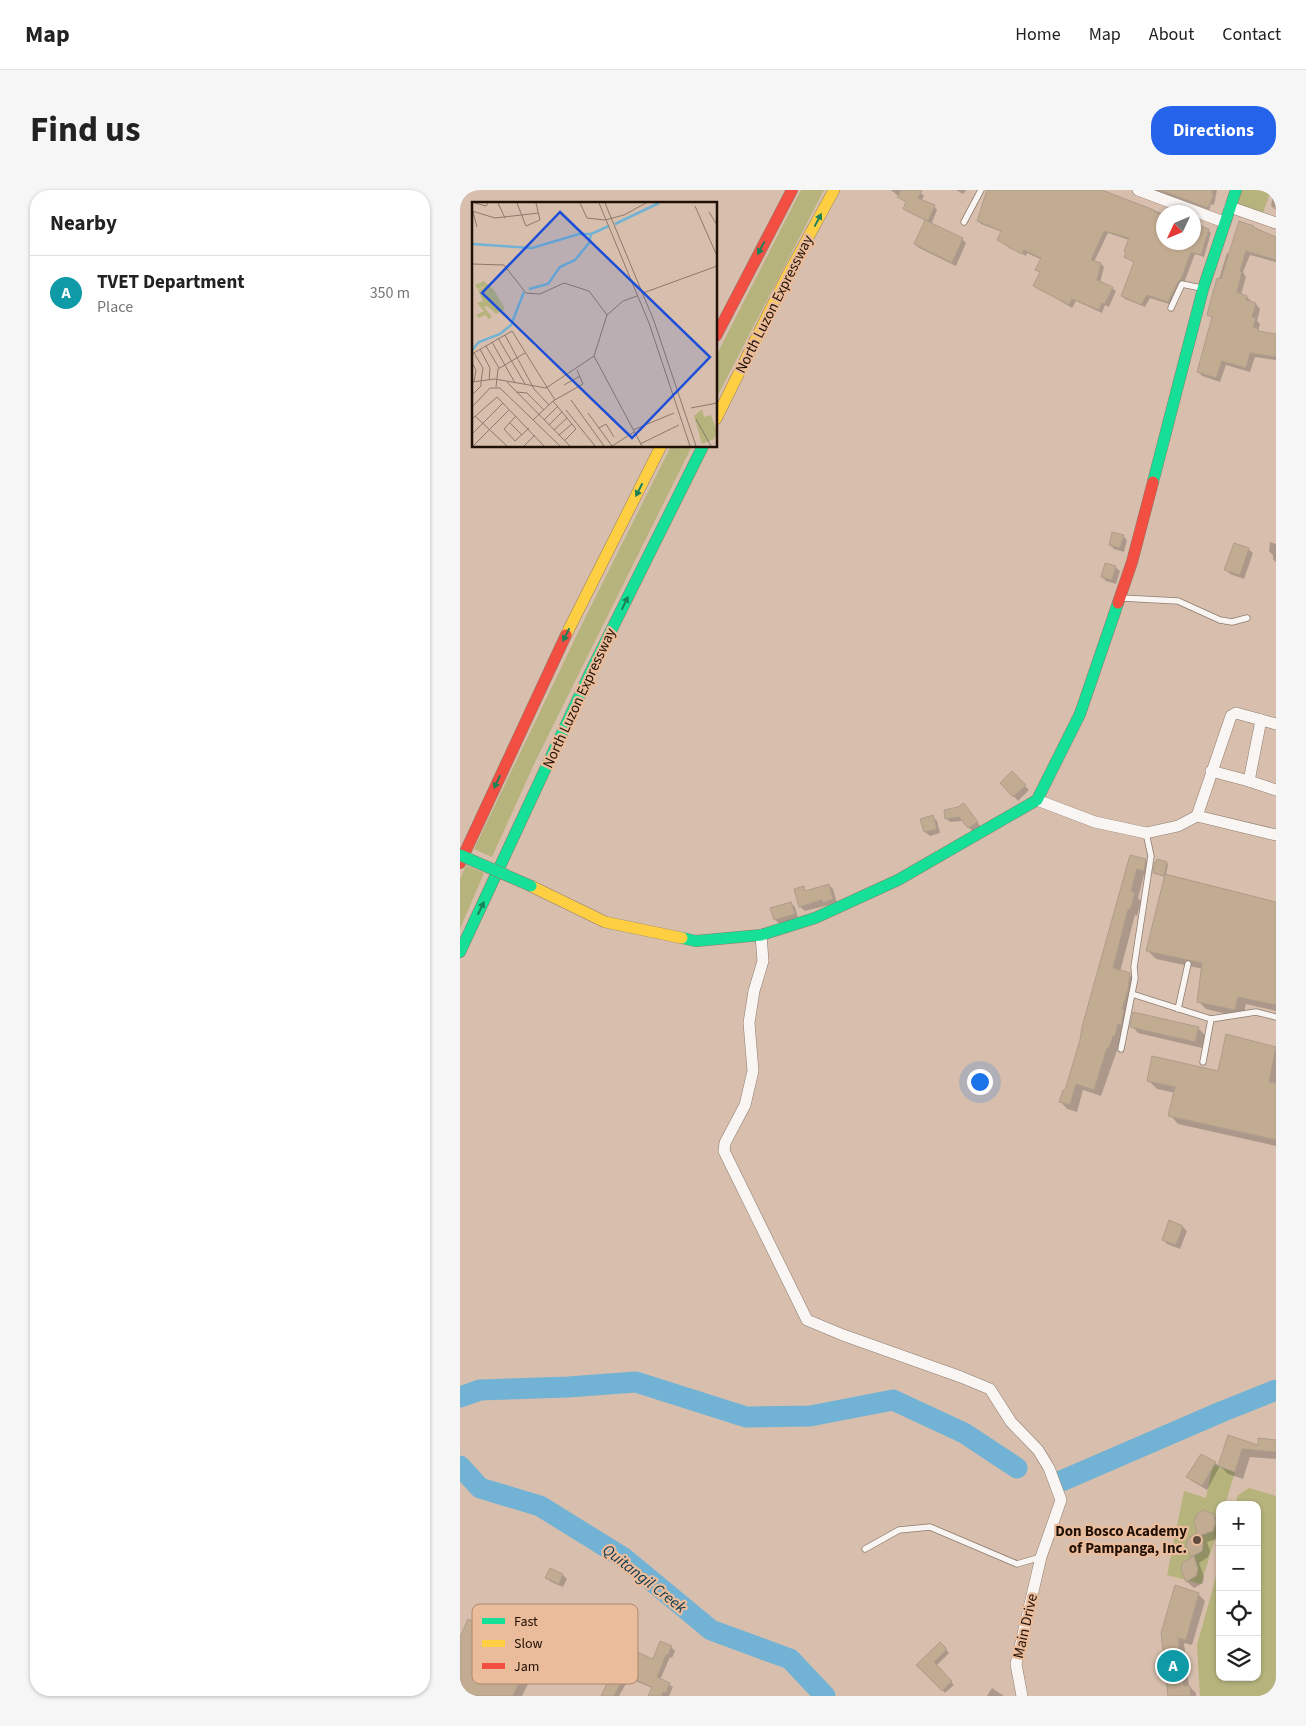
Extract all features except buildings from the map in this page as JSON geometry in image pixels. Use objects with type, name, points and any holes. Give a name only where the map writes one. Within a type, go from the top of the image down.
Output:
[{"type":"main road","points":[[718,332],[792,190]]},
{"type":"main road","name":"North Luzon Expressway","points":[[718,415],[786,278],[834,190]]},
{"type":"main road","points":[[460,855],[531,886],[605,922],[696,942],[760,935],[815,918],[898,880],[1037,800],[1080,714],[1132,562],[1203,289],[1236,190]]},
{"type":"main road","points":[[460,863],[554,658],[660,448]]},
{"type":"main road","name":"North Luzon Expressway","points":[[460,952],[590,673],[702,448]]},
{"type":"street","points":[[1138,190],[1224,222]]},
{"type":"street","points":[[1230,207],[1276,223]]},
{"type":"street","points":[[1197,816],[1231,716],[1236,713],[1276,724]]},
{"type":"street","points":[[1249,781],[1261,720]]},
{"type":"street","points":[[1211,771],[1276,790]]},
{"type":"street","points":[[1037,800],[1095,822],[1146,833],[1178,826],[1197,816],[1276,835]]},
{"type":"street","name":"Main Drive","points":[[760,935],[763,961],[754,991],[749,1023],[753,1071],[745,1105],[725,1143],[724,1151],[807,1320],[990,1389],[1011,1422],[1038,1450],[1049,1468],[1061,1500],[1041,1557],[1016,1664],[1022,1696]]},
{"type":"lane","points":[[964,222],[981,190]]},
{"type":"lane","points":[[1171,308],[1182,284],[1203,289]]},
{"type":"lane","points":[[1120,598],[1178,601],[1220,620],[1232,622],[1247,618]]},
{"type":"lane","points":[[1121,1050],[1135,978],[1135,961],[1151,856],[1146,833]]},
{"type":"lane","points":[[1178,1008],[1188,964]]},
{"type":"lane","points":[[1132,994],[1210,1019],[1256,1012],[1276,1017]]},
{"type":"lane","points":[[1203,1062],[1210,1019]]},
{"type":"lane","points":[[865,1549],[899,1530],[930,1527],[1017,1564],[1041,1557]]},
{"type":"shaded area","points":[[801,190],[824,190],[718,395],[718,352]]},
{"type":"shaded area","points":[[1238,190],[1271,190],[1263,213],[1234,203]]},
{"type":"shaded area","points":[[670,448],[691,448],[536,760],[492,857],[474,849],[586,616]]},
{"type":"shaded area","points":[[466,865],[484,873],[460,929],[460,879]]},
{"type":"shaded area","points":[[1213,1464],[1235,1472],[1226,1501],[1216,1501],[1216,1536],[1201,1584],[1167,1575],[1184,1491],[1206,1498]]},
{"type":"shaded area","points":[[1249,1488],[1276,1496],[1276,1696],[1200,1696],[1197,1645],[1216,1576],[1216,1681],[1261,1681],[1261,1501],[1236,1501],[1238,1495]]},
{"type":"waterway","points":[[460,1397],[480,1390],[568,1387],[636,1382],[746,1417],[810,1416],[893,1400],[964,1433],[1017,1468]]},
{"type":"waterway","points":[[1059,1482],[1276,1390]]},
{"type":"waterway","name":"Quitangil Creek","points":[[460,1466],[480,1488],[540,1506],[624,1558],[711,1630],[790,1659],[825,1696]]},
{"type":"traffic: fast","points":[[1153,482],[1203,289],[1236,190]]},
{"type":"traffic: fast","points":[[460,952],[590,673],[702,448]]},
{"type":"traffic: fast","points":[[682,938],[696,941],[761,935],[815,918],[898,880],[1037,800],[1080,714],[1118,603]]},
{"type":"traffic: fast","points":[[460,855],[531,886]]},
{"type":"traffic: slow","points":[[718,415],[786,278],[834,190]]},
{"type":"traffic: slow","points":[[566,635],[660,448]]},
{"type":"traffic: slow","points":[[531,886],[605,922],[682,938]]},
{"type":"traffic: jam","points":[[718,332],[792,190]]},
{"type":"traffic: jam","points":[[1118,603],[1132,562],[1153,482]]},
{"type":"traffic: jam","points":[[460,863],[566,635]]},
{"type":"place","name":"Don Bosco Academy of Pampanga, Inc.","points":[[1197,1540]]},
{"type":"place","name":"TVET Department","points":[[1173,1666]]}]
